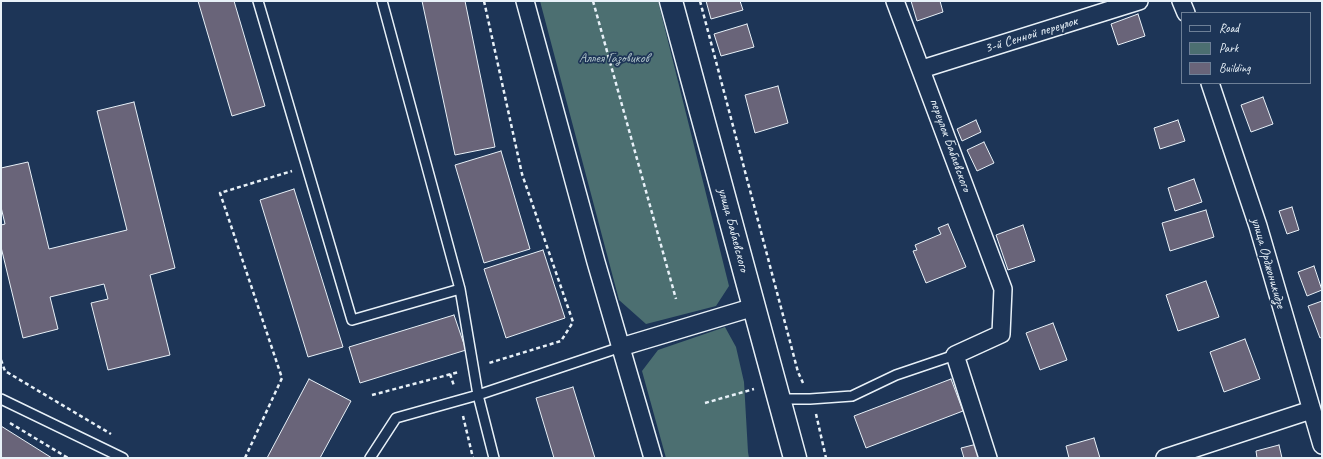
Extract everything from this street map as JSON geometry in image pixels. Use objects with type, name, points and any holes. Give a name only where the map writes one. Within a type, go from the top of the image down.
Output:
[{"type":"main road","name":"улица Бабаевского","points":[[671,1],[795,458]]},
{"type":"street","points":[[525,1],[653,458]]},
{"type":"street","name":"переулок Бабаевского","points":[[896,1],[1004,289],[1001,334],[955,355]]},
{"type":"street","name":"3-й Сенной переулок","points":[[922,69],[1139,1]]},
{"type":"street","points":[[1181,1],[1186,12]]},
{"type":"street","name":"улица Орджоникидзе","points":[[1210,84],[1258,226],[1322,445]]},
{"type":"street","points":[[621,347],[754,307]]},
{"type":"street","points":[[955,355],[988,458]]},
{"type":"street","points":[[1165,458],[1311,410]]},
{"type":"lane","points":[[258,1],[352,320],[460,289]]},
{"type":"lane","points":[[382,1],[460,289],[478,395],[494,458]]},
{"type":"lane","points":[[370,458],[396,418],[478,395],[621,347]]},
{"type":"lane","points":[[779,399],[810,399],[852,396],[896,375],[955,355]]},
{"type":"lane","points":[[1,399],[123,458]]},
{"type":"path","points":[[372,395],[561,341],[573,322],[522,174],[484,1]]},
{"type":"path","points":[[593,1],[676,300]]},
{"type":"path","points":[[700,1],[798,372],[816,413],[826,458]]},
{"type":"path","points":[[245,458],[282,378],[220,193],[294,171],[292,163]]},
{"type":"path","points":[[1,360],[5,371],[114,436]]},
{"type":"path","points":[[8,421],[68,458]]},
{"type":"green space","name":"Аллея Газовиков","points":[[540,1],[658,1],[729,286],[716,306],[646,324],[619,300]]},
{"type":"green space","points":[[725,327],[736,347],[744,382],[749,458],[666,458],[642,371],[658,350]]},
{"type":"building","points":[[198,1],[234,1],[265,106],[232,116]]},
{"type":"building","points":[[422,1],[465,1],[495,147],[455,155]]},
{"type":"building","points":[[706,1],[740,1],[743,10],[711,19]]},
{"type":"building","points":[[911,1],[940,1],[943,12],[917,21]]},
{"type":"building","points":[[1138,14],[1145,36],[1118,45],[1111,24]]},
{"type":"building","points":[[747,24],[754,47],[721,56],[714,34]]},
{"type":"building","points":[[778,86],[788,123],[755,133],[745,95]]},
{"type":"building","points":[[1263,97],[1273,124],[1251,132],[1241,105]]},
{"type":"building","points":[[134,102],[175,268],[150,275],[170,355],[108,370],[91,303],[108,299],[104,284],[50,297],[58,329],[23,338],[1,247],[1,225],[5,224],[1,207],[1,168],[28,162],[49,249],[127,230],[97,111]]},
{"type":"building","points":[[976,120],[981,132],[962,141],[957,129]]},
{"type":"building","points":[[1178,120],[1185,141],[1160,149],[1154,128]]},
{"type":"building","points":[[984,142],[994,163],[977,171],[967,150]]},
{"type":"building","points":[[501,151],[530,249],[484,263],[455,165]]},
{"type":"building","points":[[1194,179],[1202,202],[1175,211],[1168,188]]},
{"type":"building","points":[[294,189],[343,347],[308,357],[260,200]]},
{"type":"building","points":[[1292,207],[1299,230],[1287,234],[1279,211]]},
{"type":"building","points":[[1206,210],[1214,237],[1170,251],[1162,223]]},
{"type":"building","points":[[948,224],[966,267],[926,283],[913,251],[917,250],[915,245],[941,234],[938,228]]},
{"type":"building","points":[[1023,225],[1035,261],[1008,270],[996,235]]},
{"type":"building","points":[[543,250],[565,318],[506,338],[484,269]]},
{"type":"building","points":[[1314,266],[1322,290],[1307,296],[1298,272]]},
{"type":"building","points":[[1206,281],[1219,317],[1178,331],[1166,295]]},
{"type":"building","points":[[1322,301],[1322,337],[1320,338],[1308,306]]},
{"type":"building","points":[[454,315],[466,350],[360,383],[349,347]]},
{"type":"building","points":[[1053,323],[1067,360],[1040,370],[1026,333]]},
{"type":"building","points":[[1245,339],[1260,379],[1224,392],[1210,352]]},
{"type":"building","points":[[309,379],[351,401],[320,458],[267,458]]},
{"type":"building","points":[[951,379],[963,411],[866,448],[854,416]]},
{"type":"building","points":[[573,387],[595,458],[554,458],[536,398]]},
{"type":"building","points":[[1,426],[52,458],[1,458]]},
{"type":"building","points":[[1094,438],[1100,458],[1069,458],[1066,446]]},
{"type":"building","points":[[977,444],[981,458],[964,458],[961,448]]},
{"type":"building","points":[[1279,445],[1282,458],[1257,458],[1256,451]]}]
